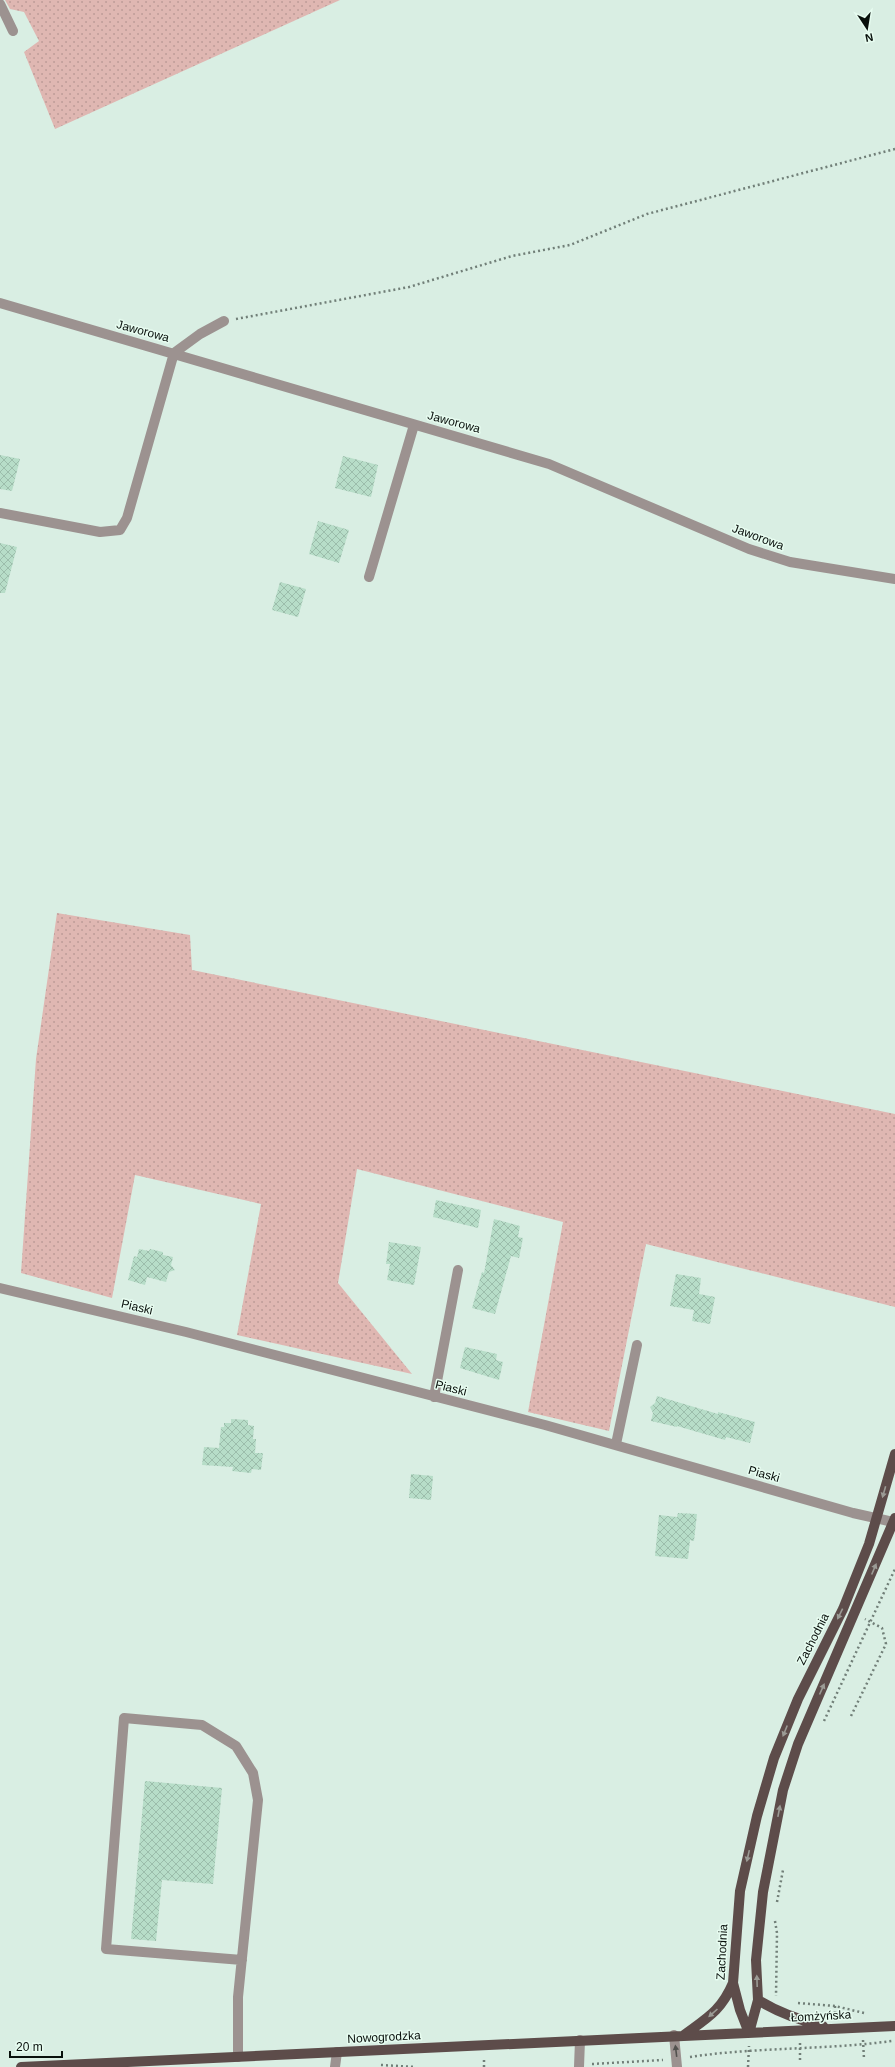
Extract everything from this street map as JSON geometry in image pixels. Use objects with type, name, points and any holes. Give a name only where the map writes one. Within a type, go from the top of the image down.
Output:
[{"type":"main road","name":"Zachodnia","points":[[749,2032],[740,2010],[733,1983],[740,1891],[757,1816],[774,1758],[798,1699],[843,1609],[869,1544],[895,1454]]},
{"type":"main road","points":[[749,2032],[758,2000],[756,1960],[763,1892],[783,1790],[798,1744],[894,1520]]},
{"type":"main road","points":[[679,2035],[713,2014],[726,2000],[733,1983]]},
{"type":"main road","points":[[758,2000],[776,2011],[798,2020],[835,2028]]},
{"type":"main road","name":"Łomżyńska","points":[[749,2032],[891,2026]]},
{"type":"main road","name":"Nowogrodzka","points":[[21,2067],[147,2064],[238,2057],[749,2032]]},
{"type":"street","points":[[0,4],[13,31]]},
{"type":"street","name":"Jaworowa","points":[[0,303],[549,464],[749,550],[790,562],[895,579]]},
{"type":"street","points":[[0,514],[100,532],[120,530],[127,518],[174,353],[200,334],[224,321]]},
{"type":"street","points":[[369,577],[414,425]]},
{"type":"street","points":[[434,1396],[458,1270]]},
{"type":"street","name":"Piaski","points":[[0,1288],[186,1332],[434,1396],[616,1444],[841,1510],[894,1520]]},
{"type":"street","points":[[616,1444],[637,1345]]},
{"type":"street","points":[[238,2057],[238,1997],[242,1960],[258,1800],[254,1773],[236,1746],[202,1725],[124,1718],[106,1949],[242,1960]]},
{"type":"street","points":[[677,2063],[679,2035]]},
{"type":"street","points":[[579,2066],[580,2040]]},
{"type":"street","points":[[335,2067],[337,2052]]},
{"type":"path","points":[[224,321],[409,287],[512,256],[570,245],[648,214],[895,149]]},
{"type":"path","points":[[824,1723],[872,1622],[895,1569]]},
{"type":"path","points":[[851,1716],[886,1644],[882,1628],[855,1614]]},
{"type":"path","points":[[776,1909],[783,1869]]},
{"type":"path","points":[[775,1916],[777,1933],[776,1996],[780,1999]]},
{"type":"path","points":[[791,2003],[829,2005],[871,2013]]},
{"type":"path","points":[[862,2027],[864,2059]]},
{"type":"path","points":[[748,2067],[749,2032]]},
{"type":"path","points":[[579,2066],[677,2063],[716,2053],[864,2045],[890,2041]]},
{"type":"path","points":[[379,2065],[416,2067]]},
{"type":"shaded area","points":[[5,0],[340,0],[55,129],[24,52],[39,41],[24,12],[10,9]]},
{"type":"shaded area","points":[[57,913],[190,935],[192,970],[895,1114],[895,1307],[646,1244],[609,1431],[528,1412],[563,1222],[357,1169],[338,1283],[412,1374],[237,1335],[261,1204],[135,1175],[112,1298],[21,1273],[36,1059]]},
{"type":"building","points":[[0,455],[20,459],[12,491],[0,489]]},
{"type":"building","points":[[343,456],[378,465],[371,497],[335,488]]},
{"type":"building","points":[[318,521],[349,530],[339,563],[309,554]]},
{"type":"building","points":[[0,543],[17,547],[5,593],[0,593]]},
{"type":"building","points":[[280,582],[306,589],[298,617],[272,610]]},
{"type":"building","points":[[436,1200],[481,1210],[478,1228],[433,1217]]},
{"type":"building","points":[[494,1219],[520,1226],[518,1237],[523,1238],[519,1258],[511,1256],[495,1314],[472,1308],[482,1272],[484,1273]]},
{"type":"building","points":[[389,1242],[421,1247],[414,1285],[387,1280],[390,1264],[386,1264]]},
{"type":"building","points":[[139,1249],[149,1251],[150,1249],[163,1252],[163,1255],[173,1257],[171,1265],[175,1270],[169,1272],[166,1282],[147,1277],[145,1285],[128,1280],[134,1256],[137,1257]]},
{"type":"building","points":[[676,1274],[701,1278],[699,1294],[715,1297],[710,1324],[692,1321],[694,1310],[670,1306]]},
{"type":"building","points":[[465,1347],[497,1354],[496,1360],[503,1362],[499,1380],[460,1368]]},
{"type":"building","points":[[657,1396],[718,1414],[718,1412],[755,1422],[750,1443],[726,1437],[725,1440],[677,1426],[651,1421],[653,1413],[650,1407],[655,1403]]},
{"type":"building","points":[[231,1419],[248,1420],[248,1425],[254,1426],[253,1439],[256,1439],[255,1453],[263,1453],[261,1470],[252,1469],[251,1473],[232,1471],[233,1467],[202,1465],[204,1447],[219,1448],[221,1427],[224,1427],[224,1423],[231,1423]]},
{"type":"building","points":[[411,1474],[433,1476],[431,1500],[409,1498]]},
{"type":"building","points":[[678,1513],[697,1514],[694,1541],[690,1540],[688,1559],[655,1556],[659,1515],[677,1517]]},
{"type":"building","points":[[145,1781],[222,1788],[213,1884],[162,1880],[156,1941],[131,1939]]}]
